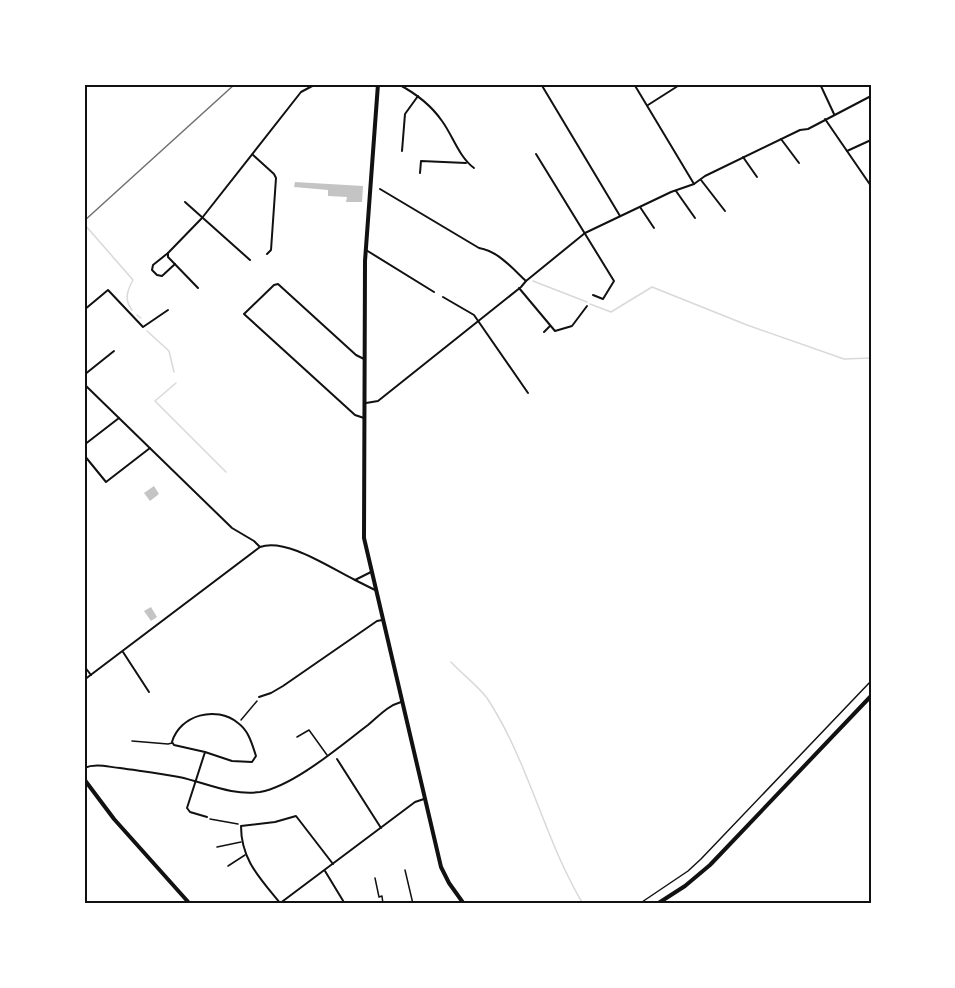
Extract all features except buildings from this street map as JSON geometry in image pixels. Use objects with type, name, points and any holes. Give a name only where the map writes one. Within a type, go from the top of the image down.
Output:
[{"type":"main road","points":[[378,84],[366,250],[364,529],[375,590],[441,867],[464,904]]},
{"type":"main road","points":[[657,904],[696,877],[726,849],[871,696]]},
{"type":"main road","points":[[84,779],[114,819],[190,904]]},
{"type":"street","points":[[175,264],[162,276],[152,270],[153,265],[202,218],[301,92],[316,84]]},
{"type":"street","points":[[398,84],[418,96],[442,120],[466,163],[474,168]]},
{"type":"street","points":[[541,84],[620,216]]},
{"type":"street","points":[[634,84],[694,184]]},
{"type":"street","points":[[647,106],[681,84]]},
{"type":"street","points":[[820,84],[834,114]]},
{"type":"street","points":[[402,151],[405,114],[418,96]]},
{"type":"street","points":[[364,403],[378,400],[585,233],[694,184],[743,157],[871,96]]},
{"type":"street","points":[[825,119],[871,186]]},
{"type":"street","points":[[782,139],[799,163]]},
{"type":"street","points":[[847,151],[871,140]]},
{"type":"street","points":[[536,154],[614,281],[603,298],[593,295]]},
{"type":"street","points":[[253,155],[276,178],[271,250],[267,254]]},
{"type":"street","points":[[743,157],[757,177]]},
{"type":"street","points":[[420,174],[421,161],[466,163]]},
{"type":"street","points":[[701,180],[724,211]]},
{"type":"street","points":[[380,189],[479,248],[488,249],[526,281]]},
{"type":"street","points":[[676,191],[695,218]]},
{"type":"street","points":[[184,202],[250,260]]},
{"type":"street","points":[[640,207],[654,228]]},
{"type":"street","points":[[366,250],[434,292]]},
{"type":"street","points":[[168,253],[168,257],[198,288]]},
{"type":"street","points":[[364,359],[356,355],[278,284],[274,285],[244,314],[355,416],[364,418]]},
{"type":"street","points":[[519,288],[555,331],[572,326],[587,306]]},
{"type":"street","points":[[84,310],[108,290],[143,327],[168,310]]},
{"type":"street","points":[[442,297],[474,315],[528,393]]},
{"type":"street","points":[[544,332],[550,326]]},
{"type":"street","points":[[84,375],[114,351]]},
{"type":"street","points":[[84,384],[232,528],[260,547]]},
{"type":"street","points":[[84,445],[119,418]]},
{"type":"street","points":[[84,455],[106,482],[150,448]]},
{"type":"street","points":[[84,539],[84,551]]},
{"type":"street","points":[[84,680],[260,547],[268,544],[285,547],[375,590]]},
{"type":"street","points":[[356,580],[371,572]]},
{"type":"street","points":[[259,697],[271,693],[377,621],[382,620]]},
{"type":"street","points":[[122,651],[149,692]]},
{"type":"street","points":[[84,666],[91,675]]},
{"type":"street","points":[[84,768],[96,765],[156,773],[234,793],[260,792],[274,789],[293,780],[374,720],[382,711],[401,702]]},
{"type":"street","points":[[219,715],[239,723],[252,742],[256,756],[252,762],[232,761],[174,745],[172,742],[180,727],[189,720],[198,716],[219,715]]},
{"type":"street","points":[[205,753],[187,808],[190,812],[207,818]]},
{"type":"street","points":[[337,759],[381,828]]},
{"type":"street","points":[[333,864],[296,816],[275,822],[241,826],[245,855],[279,904],[324,870],[333,864],[416,802],[424,799]]},
{"type":"street","points":[[324,870],[345,904]]},
{"type":"lane","points":[[297,737],[309,730],[327,755]]},
{"type":"lane","points":[[132,741],[168,744],[172,742]]},
{"type":"lane","points":[[217,847],[242,842]]},
{"type":"lane","points":[[228,866],[245,855]]},
{"type":"lane","points":[[405,870],[413,904]]},
{"type":"path","points":[[639,904],[701,859],[871,681]]},
{"type":"path","points":[[239,723],[259,697]]},
{"type":"path","points":[[207,818],[241,826]]},
{"type":"path","points":[[375,878],[383,904]]},
{"type":"waterway","points":[[85,225],[133,280],[127,295],[132,310]]},
{"type":"waterway","points":[[533,281],[587,302]]},
{"type":"waterway","points":[[590,304],[611,312],[652,287],[747,325],[844,359],[871,358]]},
{"type":"waterway","points":[[137,315],[141,318]]},
{"type":"waterway","points":[[147,331],[169,351],[174,372]]},
{"type":"waterway","points":[[176,383],[155,401],[226,472]]},
{"type":"waterway","points":[[451,662],[483,693],[502,723],[526,774],[557,853],[583,904]]},
{"type":"waterway","points":[[84,899],[89,904]]},
{"type":"railway","points":[[84,221],[235,84]]}]
